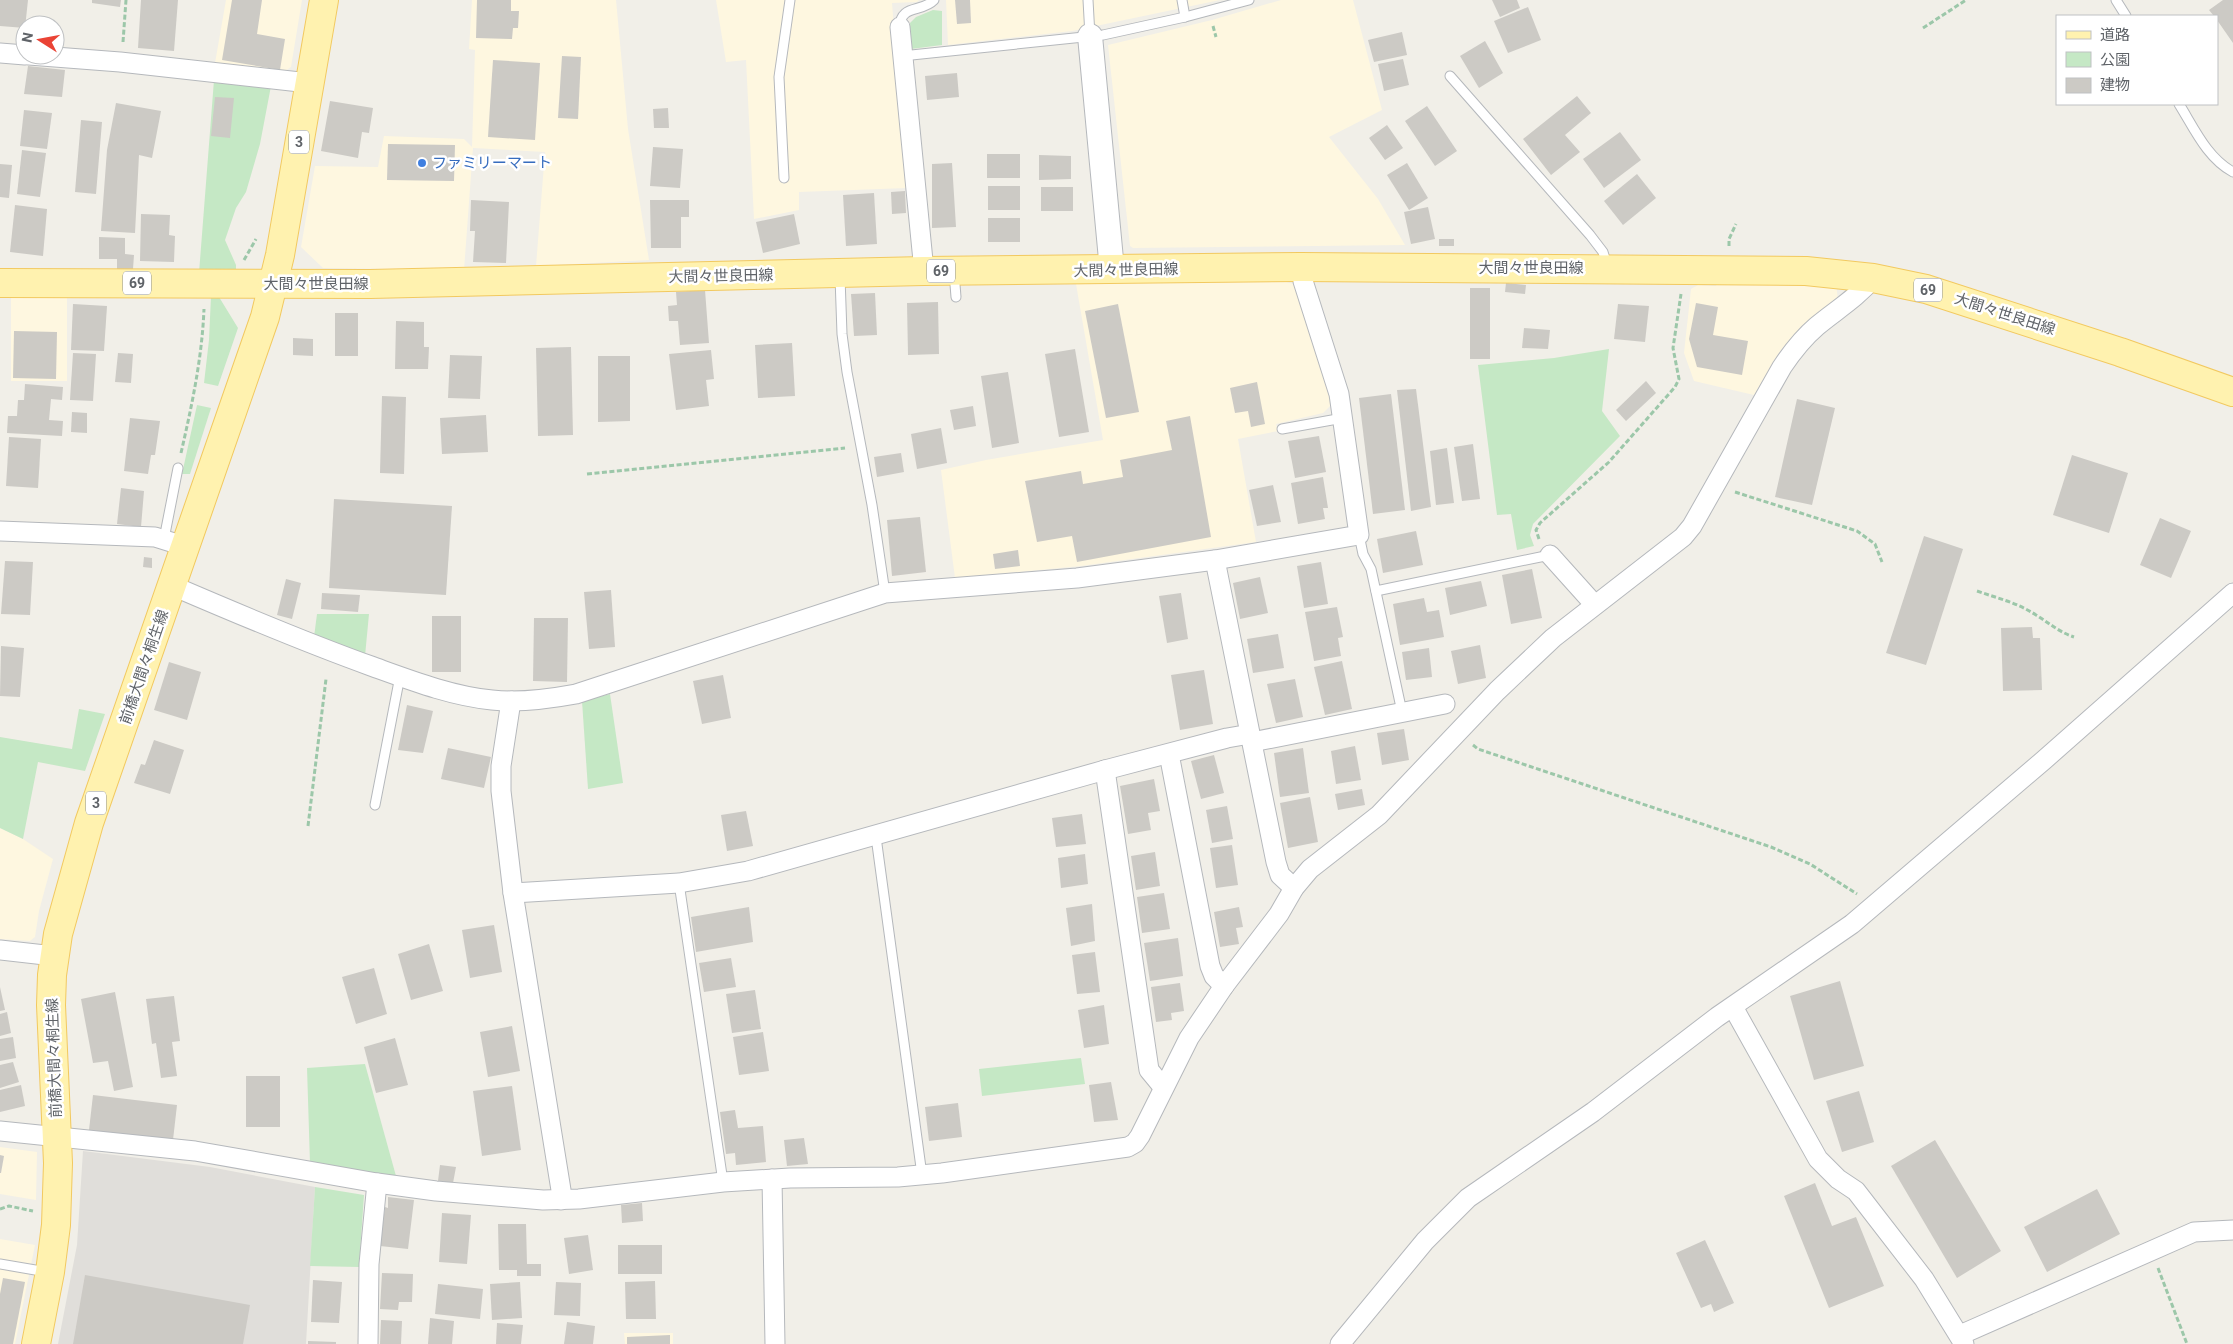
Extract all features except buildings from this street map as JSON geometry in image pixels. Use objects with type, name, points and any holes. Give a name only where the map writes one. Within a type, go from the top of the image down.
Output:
[{"type":"main road","name":"前橋大間々桐生線","points":[[36,1344],[50,1272],[56,1226],[58,1136],[51,1005],[54,956],[64,907],[89,823],[173,586],[176,543],[256,347],[274,284],[324,0]]},
{"type":"main road","name":"大間々世良田線","points":[[0,283],[370,284],[924,271],[955,284],[1112,270],[1301,266],[1806,271],[1873,278],[1926,290],[1970,303],[2233,392]]},
{"type":"street","points":[[900,27],[924,271]]},
{"type":"street","points":[[1090,36],[1112,270]]},
{"type":"street","points":[[0,53],[15,54]]},
{"type":"street","points":[[65,58],[309,83]]},
{"type":"street","points":[[173,586],[320,647],[400,676],[463,695],[511,701],[576,694],[825,611],[885,593],[1077,578],[1215,560],[1359,535],[1339,394],[1303,282],[1301,266]]},
{"type":"street","points":[[0,1130],[194,1151],[376,1183],[436,1191],[561,1200],[723,1182],[922,1175],[1128,1147],[1135,1143],[1140,1136],[1189,1038],[1224,986],[1279,914],[1294,888],[1318,861],[1360,832],[1379,815],[1457,732],[1553,638],[1594,604],[1683,537],[1692,526],[1782,367],[1794,350],[1816,327],[1854,297],[1873,278]]},
{"type":"street","points":[[0,531],[176,543]]},
{"type":"street","points":[[1550,554],[1594,604]]},
{"type":"street","points":[[1215,560],[1280,875],[1294,888]]},
{"type":"street","points":[[1340,1344],[1425,1241],[1468,1198],[1593,1112],[1733,1007],[1852,924],[2044,760],[2233,592]]},
{"type":"street","points":[[511,701],[500,778],[513,893],[561,1190],[561,1200]]},
{"type":"street","points":[[513,893],[679,883],[748,872],[876,837],[1104,770],[1227,738],[1251,738],[1445,704]]},
{"type":"street","points":[[1169,754],[1210,966],[1214,976],[1224,986]]},
{"type":"street","points":[[1104,770],[1149,1070],[1163,1087]]},
{"type":"street","points":[[0,950],[54,956]]},
{"type":"street","points":[[1733,1007],[1818,1159],[1838,1179],[1856,1191],[1924,1279],[1962,1339],[2194,1232],[2233,1230]]},
{"type":"street","points":[[772,1179],[775,1344]]},
{"type":"street","points":[[368,1344],[368,1264],[376,1183]]},
{"type":"lane","points":[[784,178],[779,77],[790,0]]},
{"type":"lane","points":[[900,27],[900,19],[904,13],[930,4],[934,0]]},
{"type":"lane","points":[[1087,0],[1090,36]]},
{"type":"lane","points":[[1182,0],[1185,17]]},
{"type":"lane","points":[[902,56],[1090,36],[1185,17],[1249,0]]},
{"type":"lane","points":[[2116,0],[2125,15]]},
{"type":"lane","points":[[1450,76],[1590,235],[1603,252],[1607,260],[1607,269]]},
{"type":"lane","points":[[2180,105],[2210,153],[2223,166],[2233,172]]},
{"type":"lane","points":[[840,273],[843,346],[885,593]]},
{"type":"lane","points":[[1282,429],[1343,418]]},
{"type":"lane","points":[[176,543],[178,468]]},
{"type":"lane","points":[[1359,535],[1364,554],[1371,569],[1402,712]]},
{"type":"lane","points":[[1376,591],[1550,554]]},
{"type":"lane","points":[[374,805],[400,676]]},
{"type":"lane","points":[[876,837],[922,1175]]},
{"type":"lane","points":[[679,883],[723,1182]]},
{"type":"lane","points":[[0,1264],[50,1272]]},
{"type":"path","points":[[120,62],[126,0]]},
{"type":"path","points":[[1923,28],[1966,0]]},
{"type":"path","points":[[1212,23],[1216,37]]},
{"type":"path","points":[[240,265],[259,234]]},
{"type":"path","points":[[1550,554],[1538,538],[1536,530],[1540,523],[1610,462],[1679,379],[1673,348],[1683,281],[1682,269]]},
{"type":"path","points":[[178,468],[194,396],[202,341],[205,284]]},
{"type":"path","points":[[587,474],[861,446]]},
{"type":"path","points":[[1715,486],[1857,531],[1875,544],[1882,562]]},
{"type":"path","points":[[1977,591],[2010,602],[2036,614],[2060,632],[2074,638]]},
{"type":"path","points":[[308,826],[326,679]]},
{"type":"path","points":[[1457,732],[1478,749],[1704,824],[1810,864],[1861,897],[1872,908]]},
{"type":"path","points":[[0,1209],[9,1206],[36,1212]]},
{"type":"path","points":[[2152,1252],[2187,1344]]},
{"type":"shaded area","points":[[226,0],[302,0],[291,67],[282,73],[215,63]]},
{"type":"shaded area","points":[[472,0],[616,0],[628,129],[649,260],[536,266],[545,152],[473,148],[464,270],[323,268],[301,247],[315,166],[378,167],[384,136],[464,139],[472,147],[475,50],[469,49]]},
{"type":"shaded area","points":[[716,0],[919,0],[917,2],[892,3],[907,188],[799,192],[799,210],[754,219],[746,60],[726,62]]},
{"type":"shaded area","points":[[946,0],[1220,0],[1072,31],[948,45]]},
{"type":"shaded area","points":[[1281,0],[1353,0],[1382,110],[1329,137],[1378,199],[1405,245],[1133,248],[1130,246],[1108,45],[1212,20]]},
{"type":"shaded area","points":[[1160,280],[1286,282],[1294,284],[1299,294],[1332,404],[1323,413],[1276,424],[1278,431],[1238,439],[1256,542],[1081,566],[955,578],[941,470],[986,460],[1103,440],[1076,284]]},
{"type":"shaded area","points":[[1719,281],[1836,284],[1838,300],[1800,329],[1780,351],[1754,395],[1694,381],[1684,353],[1691,289],[1698,285],[1716,286]]},
{"type":"shaded area","points":[[11,297],[67,298],[67,381],[11,381]]},
{"type":"shaded area","points":[[0,828],[23,839],[53,859],[39,911],[35,937],[30,941],[0,939]]},
{"type":"shaded area","points":[[0,1147],[37,1152],[36,1200],[0,1194]]},
{"type":"shaded area","points":[[83,1151],[210,1167],[315,1187],[306,1344],[58,1344],[77,1245]]},
{"type":"shaded area","points":[[0,1239],[35,1245],[15,1344],[0,1344]]},
{"type":"shaded area","points":[[624,1333],[673,1333],[673,1344],[625,1344]]},
{"type":"green space","points":[[933,10],[942,11],[942,45],[911,49],[910,23],[916,17]]},
{"type":"green space","points":[[214,80],[271,86],[260,144],[246,192],[236,208],[225,240],[236,265],[236,273],[199,273]]},
{"type":"green space","points":[[211,296],[219,297],[238,328],[218,386],[204,383],[209,340]]},
{"type":"green space","points":[[1609,349],[1602,411],[1620,436],[1533,524],[1530,535],[1534,546],[1517,550],[1511,514],[1497,515],[1478,365],[1554,358]]},
{"type":"green space","points":[[197,405],[211,408],[190,474],[182,474]]},
{"type":"green space","points":[[317,614],[369,614],[365,656],[314,637]]},
{"type":"green space","points":[[610,694],[623,783],[588,789],[582,701]]},
{"type":"green space","points":[[79,709],[105,714],[85,771],[38,762],[23,839],[0,828],[0,737],[72,749]]},
{"type":"green space","points":[[1081,1058],[1085,1084],[982,1096],[979,1069]]},
{"type":"green space","points":[[365,1064],[396,1176],[310,1163],[307,1068]]},
{"type":"green space","points":[[315,1187],[364,1195],[359,1267],[310,1266]]},
{"type":"place","name":"ファミリーマート","points":[[422,163]]}]
